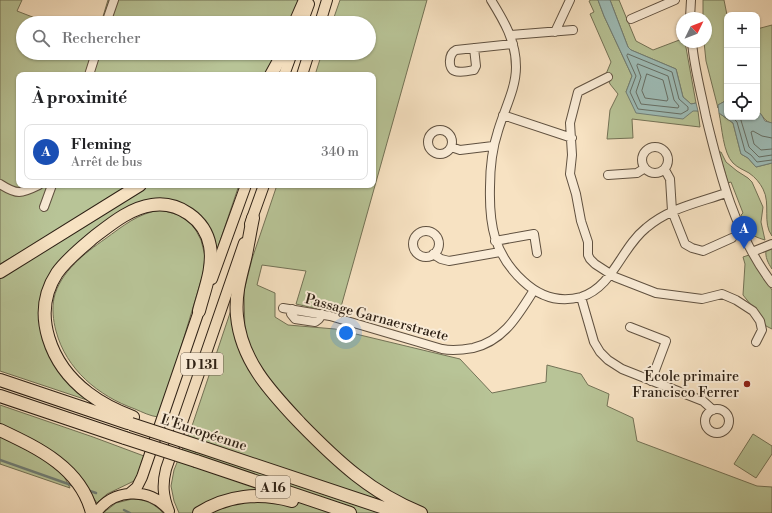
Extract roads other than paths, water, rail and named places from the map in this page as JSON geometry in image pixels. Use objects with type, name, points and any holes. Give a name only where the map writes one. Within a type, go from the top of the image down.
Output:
[{"type":"highway","points":[[298,16],[305,0]]},
{"type":"highway","points":[[273,72],[279,60]]},
{"type":"highway","points":[[0,272],[135,188]]},
{"type":"highway","points":[[132,420],[86,391],[69,375],[56,356],[47,335],[45,314],[48,293],[57,273],[83,246],[126,215],[139,208],[152,205],[172,206],[192,215],[202,228],[209,243],[211,255],[210,268],[199,311]]},
{"type":"highway","points":[[253,218],[238,288],[236,306],[237,322],[241,341],[253,367],[273,394],[343,464],[365,483],[382,494],[421,513]]},
{"type":"highway","name":"L'Européenne","points":[[0,380],[132,420],[285,475],[399,513]]},
{"type":"highway","name":"A 16","points":[[0,396],[350,513]]},
{"type":"highway","points":[[0,430],[30,444],[61,464],[83,493],[92,513]]},
{"type":"highway","points":[[199,513],[224,501],[245,496],[259,495],[285,499],[333,513]]},
{"type":"main road","points":[[304,16],[310,0]]},
{"type":"main road","points":[[322,16],[328,0]]},
{"type":"main road","points":[[285,72],[289,60]]},
{"type":"main road","points":[[303,72],[307,60]]},
{"type":"main road","name":"D 131","points":[[130,493],[137,487],[142,477],[199,311],[245,188]]},
{"type":"main road","name":"D 131","points":[[170,512],[163,492],[166,469],[263,188]]},
{"type":"main road","points":[[96,513],[105,503],[130,493],[152,497],[163,504],[170,512]]},
{"type":"street","points":[[108,16],[114,0]]},
{"type":"street","points":[[491,0],[511,35],[516,66],[515,80],[493,146],[490,169],[489,206],[491,225],[495,241],[500,252],[514,272],[534,290],[544,296],[557,299],[581,297],[596,290],[610,274],[638,235],[658,219],[672,211],[726,194]]},
{"type":"street","points":[[555,32],[570,0]]},
{"type":"street","points":[[631,19],[675,0]]},
{"type":"street","points":[[690,12],[691,0]]},
{"type":"street","points":[[511,35],[574,30]]},
{"type":"street","points":[[474,48],[513,44]]},
{"type":"street","points":[[693,48],[694,60],[717,162],[726,194],[752,252],[772,283]]},
{"type":"street","points":[[90,72],[94,60]]},
{"type":"street","points":[[608,77],[577,94],[570,123],[572,138],[570,176],[576,194],[582,225],[588,242],[588,257],[595,264],[610,274],[624,281],[660,293],[702,299],[722,294],[736,300],[753,311],[760,321],[762,332],[756,342]]},
{"type":"street","points":[[503,115],[572,138]]},
{"type":"street","points":[[451,148],[460,150],[493,146]]},
{"type":"street","points":[[656,147],[662,149],[668,156],[668,164],[664,170],[655,174],[644,168],[642,161],[644,154],[649,149],[656,147]]},
{"type":"street","points":[[608,175],[636,173],[644,168]]},
{"type":"street","points":[[664,170],[670,178],[672,211],[684,242],[689,247],[700,251],[705,251],[732,238]]},
{"type":"street","points":[[0,184],[12,191],[18,192],[26,192],[33,188]]},
{"type":"street","points":[[44,208],[51,188]]},
{"type":"street","points":[[495,241],[534,234],[537,253]]},
{"type":"street","points":[[752,252],[772,244]]},
{"type":"street","points":[[433,254],[441,259],[449,261],[500,252]]},
{"type":"street","name":"Passage Garnaerstraete","points":[[282,308],[322,314],[442,349],[464,350],[492,341],[504,332],[534,290]]},
{"type":"street","points":[[581,297],[594,342],[602,355],[618,367],[702,402],[713,410]]},
{"type":"street","points":[[630,327],[666,341],[651,381]]},
{"type":"water","points":[[598,0],[610,0],[628,47],[631,50],[676,69],[683,97],[691,104],[696,103],[698,111],[693,111],[683,119],[636,113],[626,92],[632,76]]},
{"type":"water","points":[[724,102],[724,117],[719,113],[718,105]]},
{"type":"water","points":[[760,114],[765,121],[772,123],[772,163],[756,167],[748,158],[741,154],[733,123],[729,120],[760,120]]},
{"type":"waterway","points":[[0,460],[74,486]]},
{"type":"waterway","points":[[87,490],[96,493]]},
{"type":"waterway","points":[[124,510],[130,513]]},
{"type":"place","name":"Fleming","points":[[744,249]]},
{"type":"place","name":"École primaire Francisco Ferrer","points":[[747,384]]}]
